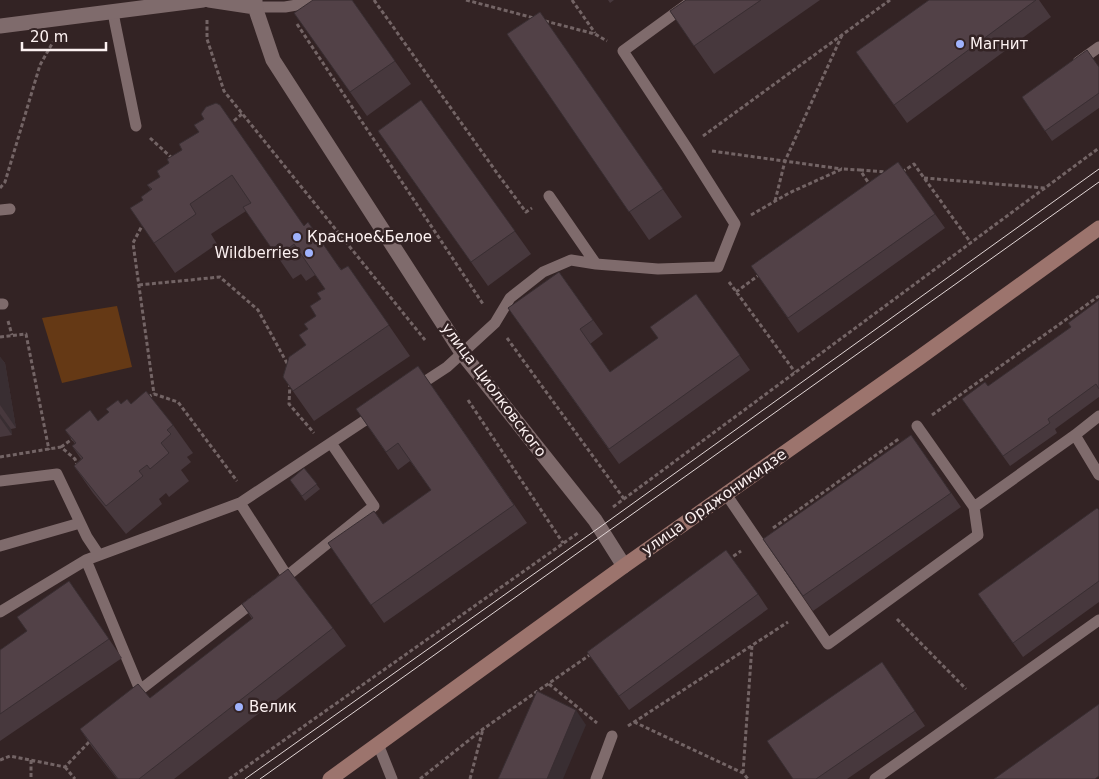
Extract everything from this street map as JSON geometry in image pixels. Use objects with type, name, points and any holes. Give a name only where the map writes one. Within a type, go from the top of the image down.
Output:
[{"type":"main road","name":"улица Орджоникидзе","points":[[330,779],[624,566],[1099,228]]},
{"type":"street","points":[[0,26],[113,12],[206,4],[255,4]]},
{"type":"street","name":"улица Циолковского","points":[[255,4],[274,60],[462,353],[596,520],[624,566]]},
{"type":"lane","points":[[255,4],[285,7],[325,0]]},
{"type":"lane","points":[[406,394],[447,367],[495,323],[510,298],[543,272],[571,260],[658,269],[718,266],[735,224],[623,51],[693,0]]},
{"type":"lane","points":[[113,12],[136,126]]},
{"type":"lane","points":[[1068,69],[1099,47]]},
{"type":"lane","points":[[549,196],[596,264]]},
{"type":"lane","points":[[0,612],[86,560],[244,500],[389,405]]},
{"type":"lane","points":[[974,507],[1099,416]]},
{"type":"lane","points":[[726,494],[828,644],[978,535],[974,507],[917,426]]},
{"type":"lane","points":[[1075,435],[1099,475]]},
{"type":"lane","points":[[86,560],[140,690],[374,506],[328,445]]},
{"type":"lane","points":[[0,481],[57,474],[87,537],[99,555]]},
{"type":"lane","points":[[244,500],[287,576]]},
{"type":"lane","points":[[0,546],[80,523]]},
{"type":"lane","points":[[875,779],[1099,620]]},
{"type":"lane","points":[[596,779],[612,736]]},
{"type":"lane","points":[[378,744],[392,779]]},
{"type":"path","points":[[374,0],[496,174],[526,212],[549,196]]},
{"type":"path","points":[[466,0],[595,34],[572,0]]},
{"type":"path","points":[[686,148],[890,0]]},
{"type":"path","points":[[206,4],[207,39],[224,91],[447,367]]},
{"type":"path","points":[[285,7],[495,323],[624,499]]},
{"type":"path","points":[[775,201],[785,161],[842,35]]},
{"type":"path","points":[[0,188],[6,182],[40,65],[56,36]]},
{"type":"path","points":[[222,130],[242,114]]},
{"type":"path","points":[[136,126],[173,159]]},
{"type":"path","points":[[686,148],[842,169],[902,173],[914,164],[971,243]]},
{"type":"path","points":[[229,779],[596,520],[1099,148]]},
{"type":"path","points":[[735,224],[789,193],[842,169]]},
{"type":"path","points":[[860,170],[874,192]]},
{"type":"path","points":[[924,178],[1045,188]]},
{"type":"path","points":[[146,218],[133,242],[154,394]]},
{"type":"path","points":[[718,266],[795,372]]},
{"type":"path","points":[[736,292],[759,275]]},
{"type":"path","points":[[139,285],[220,277],[258,310],[290,369]]},
{"type":"path","points":[[0,337],[26,334],[48,449]]},
{"type":"path","points":[[290,378],[289,404],[328,445]]},
{"type":"path","points":[[146,398],[154,394],[178,402],[239,484],[244,500]]},
{"type":"path","points":[[468,399],[563,543]]},
{"type":"path","points":[[0,457],[61,447],[82,433]]},
{"type":"path","points":[[61,447],[74,460],[78,468]]},
{"type":"path","points":[[883,604],[981,704]]},
{"type":"path","points":[[549,684],[612,736],[805,611]]},
{"type":"path","points":[[743,773],[752,645]]},
{"type":"path","points":[[634,722],[743,773],[748,779]]},
{"type":"path","points":[[470,779],[483,729]]},
{"type":"path","points":[[65,767],[92,739]]},
{"type":"path","points":[[0,760],[10,756],[65,767],[76,779]]},
{"type":"path","points":[[31,760],[31,779]]},
{"type":"shaded area","points":[[117,306],[132,367],[62,383],[42,318]]},
{"type":"building","points":[[313,0],[352,0],[395,61],[350,92],[294,13]]},
{"type":"building","points":[[686,0],[761,0],[694,46],[670,11]]},
{"type":"building","name":"Магнит","points":[[929,0],[1036,0],[894,105],[856,52]]},
{"type":"building","points":[[540,12],[663,189],[629,212],[507,34]]},
{"type":"building","points":[[1087,50],[1099,67],[1099,93],[1045,131],[1022,97]]},
{"type":"building","points":[[421,100],[515,231],[471,262],[378,131]]},
{"type":"building","points":[[216,103],[220,105],[304,226],[308,222],[341,270],[348,266],[389,325],[293,391],[283,377],[289,357],[306,345],[299,335],[308,329],[304,324],[316,316],[310,306],[321,299],[317,293],[325,289],[294,244],[285,251],[280,243],[272,249],[243,207],[251,203],[232,175],[190,204],[196,214],[154,243],[130,208],[143,200],[141,197],[152,189],[147,185],[160,177],[157,171],[169,163],[167,159],[182,150],[179,144],[199,132],[194,125],[204,119],[201,114],[206,107]]},
{"type":"building","points":[[898,162],[935,214],[788,318],[751,266]]},
{"type":"building","points":[[559,272],[593,320],[580,329],[610,372],[658,338],[650,327],[696,294],[740,355],[609,449],[508,308]]},
{"type":"building","points":[[1099,300],[1099,389],[1096,384],[1048,419],[1050,423],[1003,456],[962,399],[985,382],[988,386],[1071,327],[1068,323]]},
{"type":"building","points":[[418,366],[514,505],[371,605],[328,543],[374,511],[383,524],[431,490],[398,443],[386,452],[356,409]]},
{"type":"building","points":[[146,391],[173,425],[167,430],[171,434],[161,443],[169,453],[150,469],[147,465],[139,471],[143,476],[106,506],[74,466],[83,458],[72,446],[76,443],[65,430],[90,410],[98,421],[109,412],[106,409],[118,400],[121,404],[127,399],[131,404]]},
{"type":"building","points":[[911,435],[951,493],[803,596],[763,539]]},
{"type":"building","points":[[304,468],[317,484],[302,496],[290,480]]},
{"type":"building","points":[[1097,508],[1099,510],[1099,581],[1013,643],[978,594]]},
{"type":"building","points":[[726,550],[758,594],[619,696],[587,652]]},
{"type":"building","points":[[288,569],[333,628],[139,779],[118,779],[80,729],[138,684],[150,698],[253,618],[242,604]]},
{"type":"building","points":[[69,581],[109,639],[0,714],[0,650],[27,631],[17,617]]},
{"type":"building","points":[[882,662],[915,711],[816,779],[793,779],[767,741]]},
{"type":"building","points":[[537,691],[576,710],[547,779],[498,779]]},
{"type":"building","points":[[1099,704],[1099,776],[1095,779],[994,779]]},
{"type":"tram line","points":[[245,779],[1099,169]]},
{"type":"tram line","points":[[260,779],[1099,182]]},
{"type":"place","name":"Магнит","points":[[960,44]]},
{"type":"place","name":"Красное&Белое","points":[[297,237]]},
{"type":"place","name":"Wildberries","points":[[309,253]]},
{"type":"place","name":"Велик","points":[[239,707]]}]
